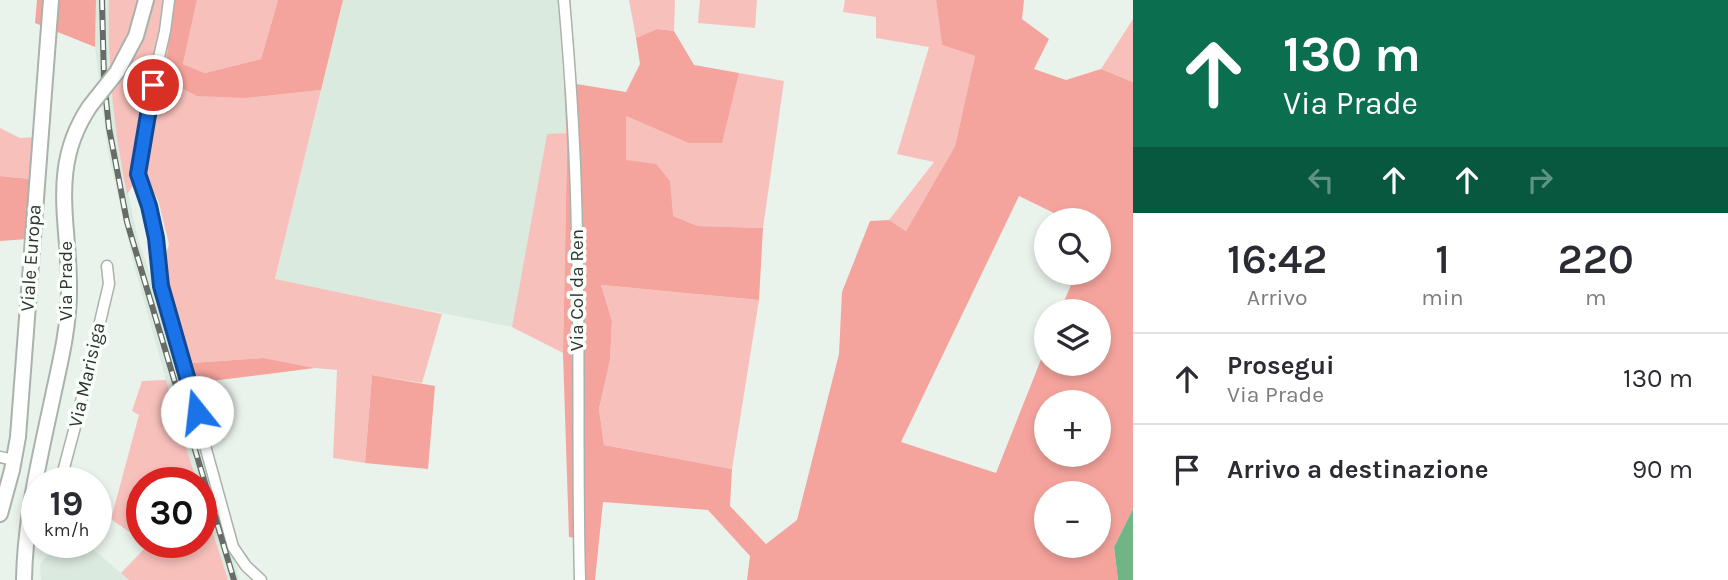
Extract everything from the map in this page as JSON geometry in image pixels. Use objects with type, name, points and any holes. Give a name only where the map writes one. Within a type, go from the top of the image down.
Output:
[{"type":"main road","name":"Viale Europa","points":[[0,514],[51,0]]},
{"type":"main road","name":"Via Prade","points":[[43,467],[68,314],[64,168],[71,142],[90,106],[117,72],[136,36],[146,0]]},
{"type":"main road","name":"Via Prade","points":[[24,580],[28,558]]},
{"type":"street","points":[[169,0],[138,168],[156,238],[161,286],[233,547],[246,566],[261,580]]},
{"type":"street","name":"Via Col da Ren","points":[[564,0],[577,240],[580,580]]},
{"type":"street","name":"Via Marisiga","points":[[64,467],[109,284],[107,266]]},
{"type":"shaded area","points":[[37,0],[96,0],[95,47],[35,23]]},
{"type":"shaded area","points":[[96,0],[109,0],[109,67],[120,156],[138,239],[207,467],[192,467],[134,265],[108,152],[95,47]]},
{"type":"shaded area","points":[[109,0],[174,0],[164,79],[247,98],[321,90],[275,279],[442,314],[422,383],[372,375],[365,463],[333,458],[337,370],[264,358],[176,364],[155,289],[169,244],[158,200],[142,173],[127,194],[122,170],[110,74]]},
{"type":"shaded area","points":[[174,0],[197,0],[183,64],[205,73],[261,59],[278,0],[343,0],[321,90],[247,98],[197,96],[164,79]]},
{"type":"shaded area","points":[[197,0],[278,0],[261,59],[205,73],[183,64]]},
{"type":"shaded area","points":[[343,0],[558,0],[567,133],[547,135],[512,327],[275,280]]},
{"type":"shaded area","points":[[629,0],[675,0],[674,31],[657,29],[636,38]]},
{"type":"shaded area","points":[[700,0],[757,0],[755,28],[698,23]]},
{"type":"shaded area","points":[[845,0],[936,0],[942,45],[975,56],[955,146],[906,231],[889,220],[934,162],[897,154],[929,47],[876,38],[876,17],[843,12]]},
{"type":"shaded area","points":[[936,0],[1024,0],[1022,19],[1049,39],[1034,69],[1066,80],[1101,69],[1133,82],[1133,509],[1114,547],[1118,580],[747,580],[750,556],[708,510],[603,502],[595,580],[581,580],[582,539],[569,537],[563,353],[567,147],[564,82],[626,92],[640,64],[636,38],[657,29],[674,31],[694,65],[739,73],[722,143],[688,143],[626,116],[626,160],[656,164],[670,181],[673,216],[698,226],[763,228],[759,300],[601,285],[612,321],[610,360],[599,409],[604,445],[732,469],[730,506],[766,544],[797,520],[839,354],[842,292],[870,221],[889,220],[906,231],[955,146],[975,56],[942,45]],"holes":[[[1019,196],[1044,208],[1111,208],[1111,285],[1071,285],[1065,299],[1111,299],[1111,376],[1034,376],[996,473],[901,442]]]},
{"type":"shaded area","points":[[1133,19],[1133,82],[1101,69]]},
{"type":"shaded area","points":[[739,73],[784,81],[763,228],[698,226],[673,216],[626,160],[626,116],[688,143],[721,143]]},
{"type":"shaded area","points":[[0,128],[20,138],[37,137],[31,179],[0,176]]},
{"type":"shaded area","points":[[567,133],[563,353],[512,327],[547,134]]},
{"type":"shaded area","points":[[0,176],[31,179],[28,239],[0,241]]},
{"type":"shaded area","points":[[601,285],[759,300],[732,469],[604,445],[599,409],[610,360],[612,321]]},
{"type":"shaded area","points":[[264,358],[315,368],[211,381],[215,438],[198,442],[176,364]]},
{"type":"shaded area","points":[[372,375],[435,386],[428,469],[365,463]]},
{"type":"shaded area","points":[[166,380],[192,467],[126,467],[126,530],[112,520],[112,515],[139,415],[132,411],[142,381]]},
{"type":"shaded area","points":[[217,501],[240,580],[228,580],[217,545]]},
{"type":"shaded area","points":[[1133,509],[1133,580],[1118,580],[1114,547]]},
{"type":"shaded area","points":[[217,545],[228,580],[129,580],[121,573],[135,558],[217,558]]},
{"type":"shaded area","points":[[45,558],[103,558],[129,580],[41,580],[40,565]]},
{"type":"railway","points":[[102,0],[104,80],[109,128],[127,222],[234,580]]},
{"type":"route","points":[[153,85],[138,174],[156,238],[161,286],[197,412]]}]
